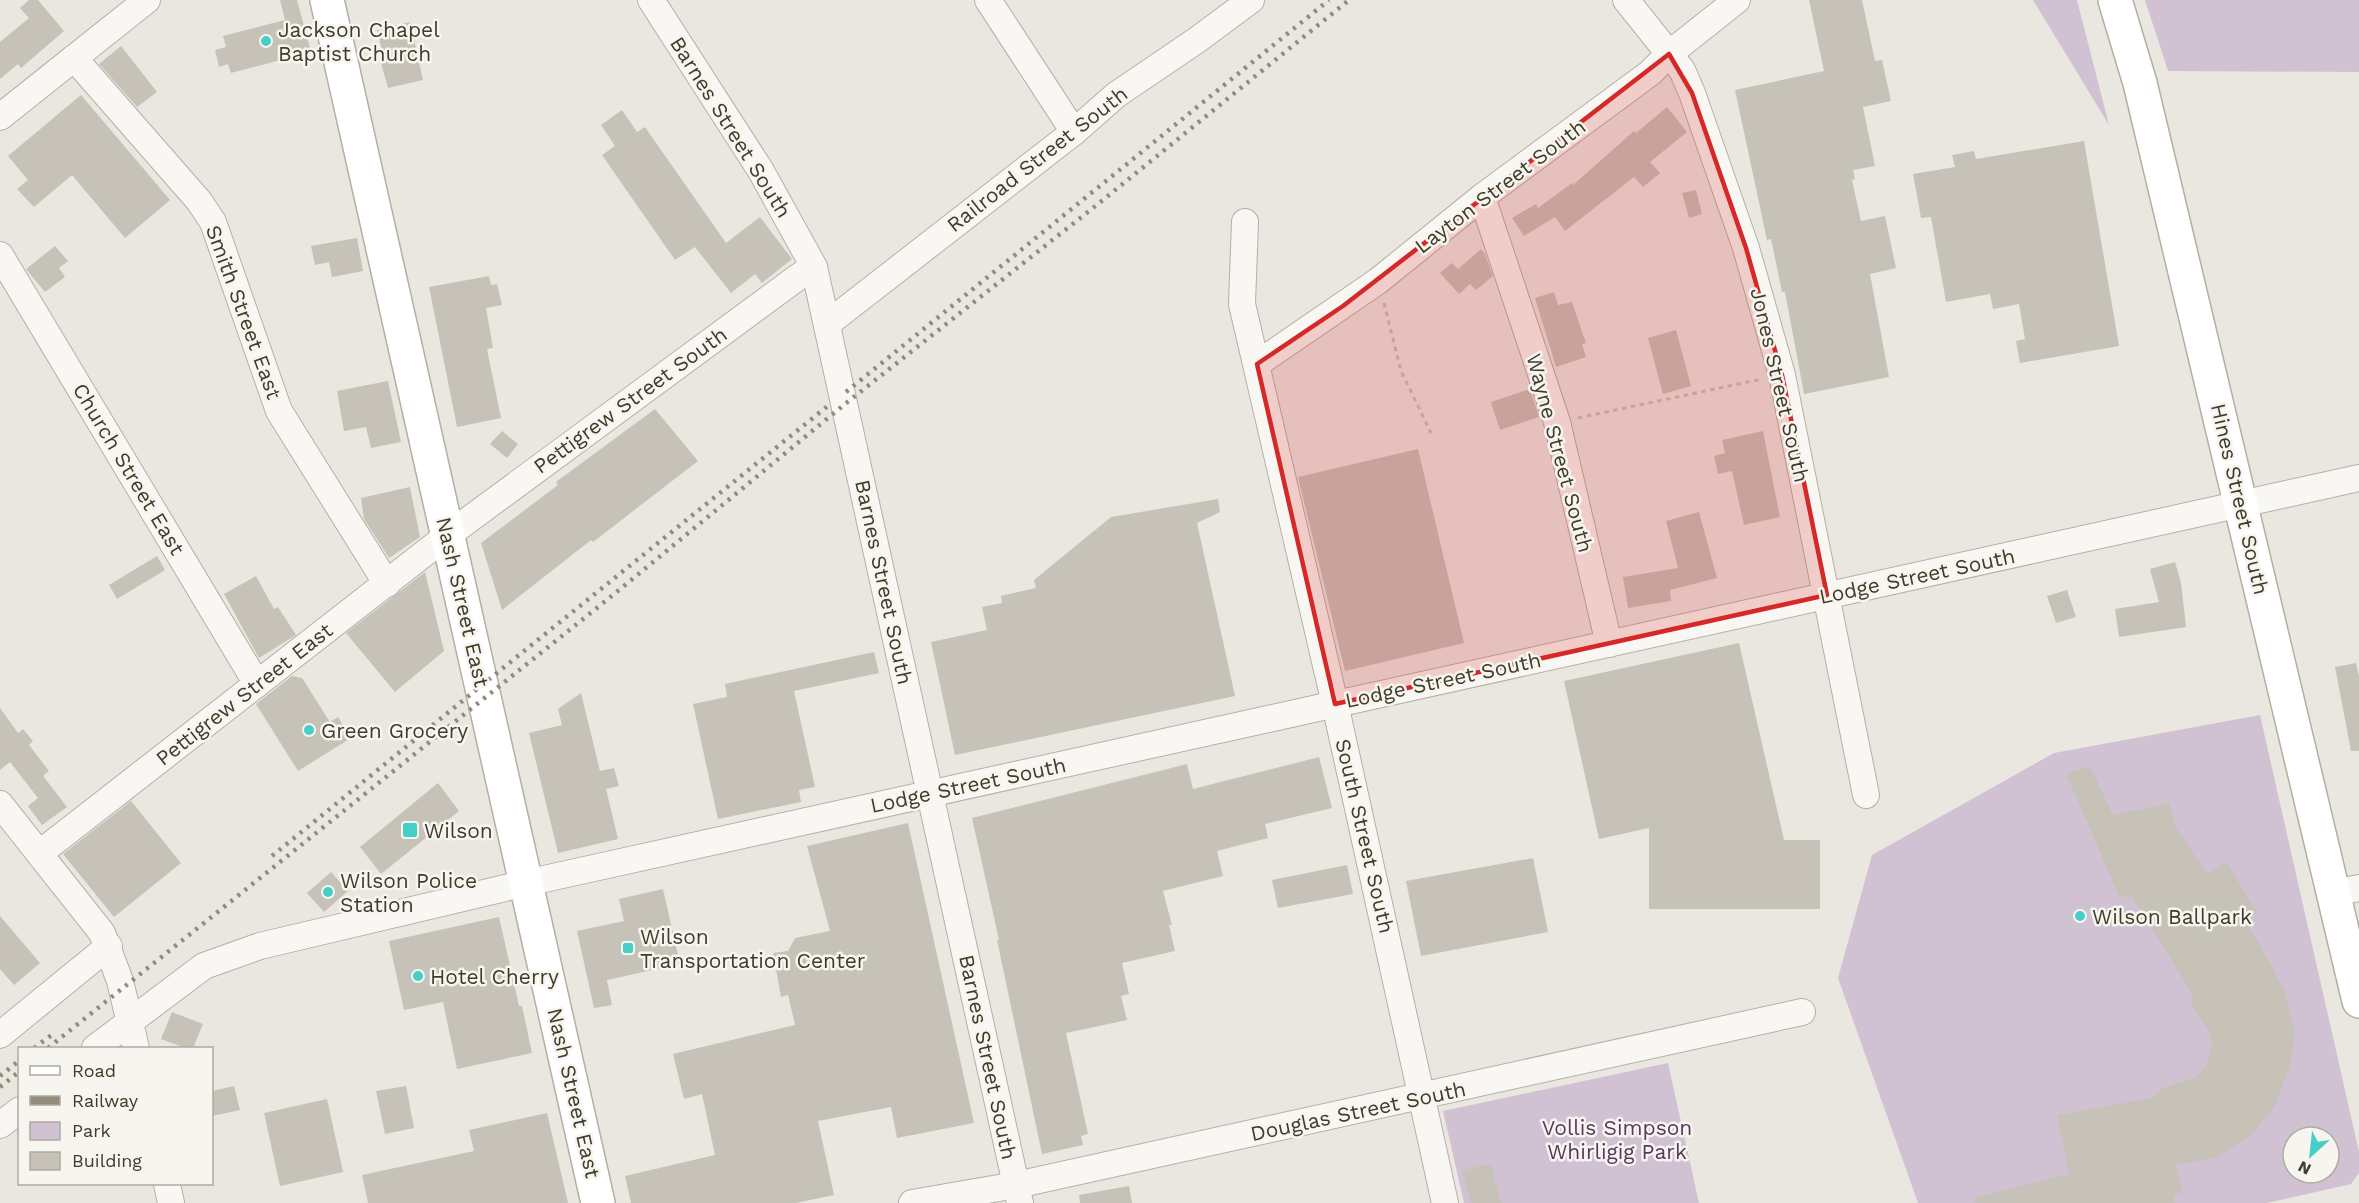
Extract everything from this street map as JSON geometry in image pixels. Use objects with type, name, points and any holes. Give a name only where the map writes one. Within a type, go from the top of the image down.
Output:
[{"type":"main road","name":"Nash Street East","points":[[327,0],[598,1203]]},
{"type":"main road","name":"Hines Street South","points":[[2115,0],[2140,83],[2242,504],[2346,890],[2359,1001]]},
{"type":"street","points":[[0,117],[147,0]]},
{"type":"street","name":"Barnes Street South","points":[[651,0],[761,171],[814,267],[1018,1194]]},
{"type":"street","points":[[988,0],[1074,132]]},
{"type":"street","name":"Railroad Street South","points":[[827,324],[1074,132],[1116,95],[1251,0]]},
{"type":"street","name":"Jones Street South","points":[[1626,0],[1682,70],[1746,248],[1782,375],[1866,795]]},
{"type":"street","name":"Layton Street South","points":[[1257,364],[1378,280],[1482,197],[1650,73],[1669,54],[1737,0]]},
{"type":"street","name":"Smith Street East","points":[[74,58],[183,183],[213,222],[279,411],[387,584]]},
{"type":"street","name":"Wayne Street South","points":[[1482,197],[1557,422],[1609,644]]},
{"type":"street","name":"South Street South","points":[[1245,222],[1242,304],[1335,704],[1445,1203]]},
{"type":"street","name":"Church Street East","points":[[0,255],[257,684]]},
{"type":"street","name":"Pettigrew Street South","points":[[448,535],[814,267]]},
{"type":"street","name":"Lodge Street South","points":[[97,1047],[204,966],[260,946],[526,883],[2359,478]]},
{"type":"street","name":"Pettigrew Street East","points":[[40,852],[448,535]]},
{"type":"street","points":[[0,804],[102,933],[109,946],[120,981],[136,1047]]},
{"type":"street","points":[[0,1035],[109,946]]},
{"type":"street","name":"Douglas Street South","points":[[912,1203],[1018,1194],[1423,1097],[1802,1012]]},
{"type":"street","points":[[0,1125],[18,1112]]},
{"type":"street","points":[[167,1185],[171,1203]]},
{"type":"path","points":[[1378,280],[1401,371],[1431,433]]},
{"type":"path","points":[[1557,422],[1782,375]]},
{"type":"highlighted area","points":[[1669,54],[1692,93],[1746,248],[1782,375],[1827,595],[1335,704],[1257,364],[1343,306]]},
{"type":"green space","points":[[2033,0],[2077,0],[2109,125]]},
{"type":"green space","points":[[2145,0],[2359,0],[2359,72],[2168,71]]},
{"type":"green space","name":"Wilson Ballpark","points":[[2260,715],[2359,1152],[2359,1173],[2351,1184],[2267,1203],[1918,1203],[1838,978],[1872,855],[2054,753]]},
{"type":"green space","name":"Vollis Simpson Whirligig Park","points":[[1668,1063],[1699,1203],[1464,1203],[1443,1111]]},
{"type":"building","points":[[29,0],[38,0],[64,31],[21,68],[18,64],[0,79],[0,42],[29,18],[20,8]]},
{"type":"building","name":"Jackson Chapel Baptist Church","points":[[280,0],[297,0],[311,52],[231,73],[228,64],[219,67],[215,50],[226,47],[223,36],[285,20]]},
{"type":"building","points":[[1809,0],[1862,0],[1875,61],[1882,60],[1891,101],[1863,107],[1875,166],[1853,170],[1855,179],[1852,180],[1861,221],[1885,216],[1896,268],[1870,274],[1889,377],[1804,394],[1785,292],[1782,292],[1771,239],[1767,240],[1735,90],[1824,71]]},
{"type":"building","points":[[410,22],[423,80],[388,88],[381,63],[385,62],[377,30]]},
{"type":"building","points":[[121,46],[157,92],[137,107],[99,64]]},
{"type":"building","points":[[81,95],[170,200],[125,238],[72,175],[34,207],[17,189],[28,180],[8,156]]},
{"type":"building","points":[[1667,107],[1687,132],[1650,162],[1660,173],[1643,187],[1634,177],[1565,231],[1555,217],[1524,236],[1512,218],[1536,204],[1538,208],[1572,183],[1573,185],[1634,131],[1636,133]]},
{"type":"building","points":[[622,110],[637,132],[645,127],[726,243],[760,217],[792,259],[762,283],[755,274],[731,293],[695,247],[675,260],[602,155],[615,146],[601,125]]},
{"type":"building","points":[[2084,141],[2119,346],[2020,363],[2016,341],[2025,339],[2019,304],[1993,309],[1990,294],[1946,302],[1931,217],[1921,218],[1913,174],[1955,167],[1952,155],[1974,151],[1976,159]]},
{"type":"building","points":[[1696,190],[1702,214],[1689,218],[1682,193]]},
{"type":"building","points":[[357,238],[363,271],[332,277],[329,262],[315,265],[311,246]]},
{"type":"building","points":[[55,246],[68,261],[59,268],[65,277],[45,292],[26,269]]},
{"type":"building","points":[[1481,249],[1493,276],[1476,290],[1470,284],[1459,294],[1440,273],[1452,263],[1458,269]]},
{"type":"building","points":[[489,276],[491,285],[497,284],[502,305],[486,308],[493,348],[487,349],[501,418],[457,427],[429,287]]},
{"type":"building","points":[[1554,292],[1558,305],[1572,302],[1586,343],[1582,344],[1586,357],[1556,367],[1535,298]]},
{"type":"building","points":[[1676,330],[1691,386],[1663,394],[1648,338]]},
{"type":"building","points":[[388,381],[401,442],[371,448],[366,427],[344,431],[337,391]]},
{"type":"building","points":[[1530,389],[1539,417],[1500,430],[1491,402]]},
{"type":"building","points":[[655,409],[698,461],[593,542],[591,540],[502,610],[481,543],[558,485],[556,482]]},
{"type":"building","points":[[502,431],[518,444],[507,458],[490,444]]},
{"type":"building","points":[[1763,431],[1780,517],[1744,525],[1732,471],[1718,474],[1714,456],[1725,453],[1722,440]]},
{"type":"building","points":[[1418,449],[1464,643],[1345,671],[1298,477]]},
{"type":"building","points":[[410,487],[420,537],[389,558],[364,519],[361,498]]},
{"type":"building","points":[[1218,499],[1220,512],[1197,523],[1235,696],[955,755],[931,642],[987,630],[982,607],[1002,603],[1001,596],[1036,588],[1034,580],[1111,517]]},
{"type":"building","points":[[1699,512],[1717,578],[1670,590],[1671,601],[1628,608],[1623,577],[1678,568],[1666,521]]},
{"type":"building","points":[[157,556],[165,570],[117,599],[109,585]]},
{"type":"building","points":[[2175,562],[2181,583],[2186,627],[2119,637],[2115,609],[2159,602],[2150,569]]},
{"type":"building","points":[[425,572],[444,651],[395,692],[346,633]]},
{"type":"building","points":[[256,576],[274,609],[278,607],[296,635],[259,658],[224,594]]},
{"type":"building","points":[[2067,590],[2076,617],[2056,623],[2047,596]]},
{"type":"building","points":[[1739,643],[1784,840],[1820,840],[1820,909],[1649,909],[1649,828],[1599,839],[1564,681]]},
{"type":"building","points":[[874,652],[879,673],[794,691],[815,787],[799,790],[801,802],[718,819],[693,704],[727,697],[725,684]]},
{"type":"building","points":[[2356,663],[2359,677],[2359,751],[2351,751],[2335,667]]},
{"type":"building","name":"Green Grocery","points":[[292,676],[302,678],[330,722],[338,717],[351,738],[298,771],[256,704]]},
{"type":"building","points":[[581,693],[600,771],[614,768],[619,786],[606,789],[618,839],[558,853],[529,733],[562,725],[558,709]]},
{"type":"building","points":[[0,708],[18,733],[23,729],[33,741],[29,745],[49,771],[43,776],[67,807],[42,825],[28,806],[38,798],[10,762],[0,770]]},
{"type":"building","points":[[1319,757],[1332,808],[1265,824],[1268,838],[1217,851],[1223,876],[1163,891],[1172,925],[1169,925],[1175,951],[1122,963],[1129,994],[1121,996],[1127,1020],[1066,1033],[1088,1134],[1081,1136],[1083,1145],[1042,1154],[972,818],[1187,764],[1193,789]]},
{"type":"building","points":[[2090,766],[2113,815],[2169,803],[2176,828],[2207,874],[2226,862],[2258,913],[2245,919],[2284,989],[2295,1031],[2289,1068],[2274,1108],[2250,1136],[2215,1158],[2176,1165],[2183,1192],[2173,1195],[2175,1203],[1975,1203],[1974,1198],[2069,1174],[2057,1115],[2153,1098],[2161,1089],[2193,1078],[2206,1067],[2209,1056],[2212,1043],[2209,1032],[2191,1005],[2193,995],[2132,897],[2119,896],[2066,774]]},
{"type":"building","points":[[438,783],[459,811],[381,874],[360,847]]},
{"type":"building","points":[[131,801],[181,863],[114,917],[63,854]]},
{"type":"building","points":[[908,823],[974,1123],[897,1138],[891,1107],[818,1121],[834,1195],[796,1203],[631,1203],[625,1176],[715,1155],[702,1094],[684,1099],[673,1054],[795,1025],[788,995],[781,997],[773,953],[788,951],[795,938],[830,931],[807,846]]},
{"type":"building","points":[[1533,858],[1548,932],[1421,956],[1406,881]]},
{"type":"building","points":[[1347,865],[1353,894],[1278,908],[1272,880]]},
{"type":"building","name":"Wilson Police Station","points":[[331,872],[348,891],[324,912],[307,893]]},
{"type":"building","name":"Wilson Transportation Center","points":[[663,889],[680,964],[607,980],[612,1005],[594,1008],[577,931],[624,921],[619,899]]},
{"type":"building","points":[[0,916],[40,963],[14,985],[0,969]]},
{"type":"building","points":[[499,917],[532,1053],[457,1069],[443,1002],[404,1010],[389,941]]},
{"type":"building","points":[[172,1012],[203,1024],[193,1047],[182,1047],[161,1039]]},
{"type":"building","points":[[234,1086],[240,1110],[213,1116],[213,1091]]},
{"type":"building","points":[[406,1086],[414,1128],[385,1134],[376,1091]]},
{"type":"building","points":[[327,1099],[343,1172],[280,1186],[264,1113]]},
{"type":"building","points":[[547,1113],[568,1203],[368,1203],[362,1175],[474,1151],[469,1130]]},
{"type":"building","points":[[1491,1164],[1501,1203],[1471,1203],[1462,1170]]},
{"type":"building","points":[[1129,1186],[1132,1203],[1080,1203],[1079,1195]]},
{"type":"railway","points":[[846,392],[1329,0]]},
{"type":"railway","points":[[49,1047],[1349,0]]},
{"type":"railway","points":[[272,856],[829,405]]},
{"type":"railway","points":[[35,1047],[53,1034]]},
{"type":"railway","points":[[0,1076],[18,1062]]},
{"type":"railway","points":[[0,1087],[18,1073]]},
{"type":"place","name":"Jackson Chapel Baptist Church","points":[[266,41]]},
{"type":"place","name":"Green Grocery","points":[[309,730]]},
{"type":"place","name":"Wilson","points":[[410,830]]},
{"type":"place","name":"Wilson Police Station","points":[[328,892]]},
{"type":"place","name":"Wilson Ballpark","points":[[2080,916]]},
{"type":"place","name":"Wilson Transportation Center","points":[[628,948]]},
{"type":"place","name":"Hotel Cherry","points":[[418,976]]}]
